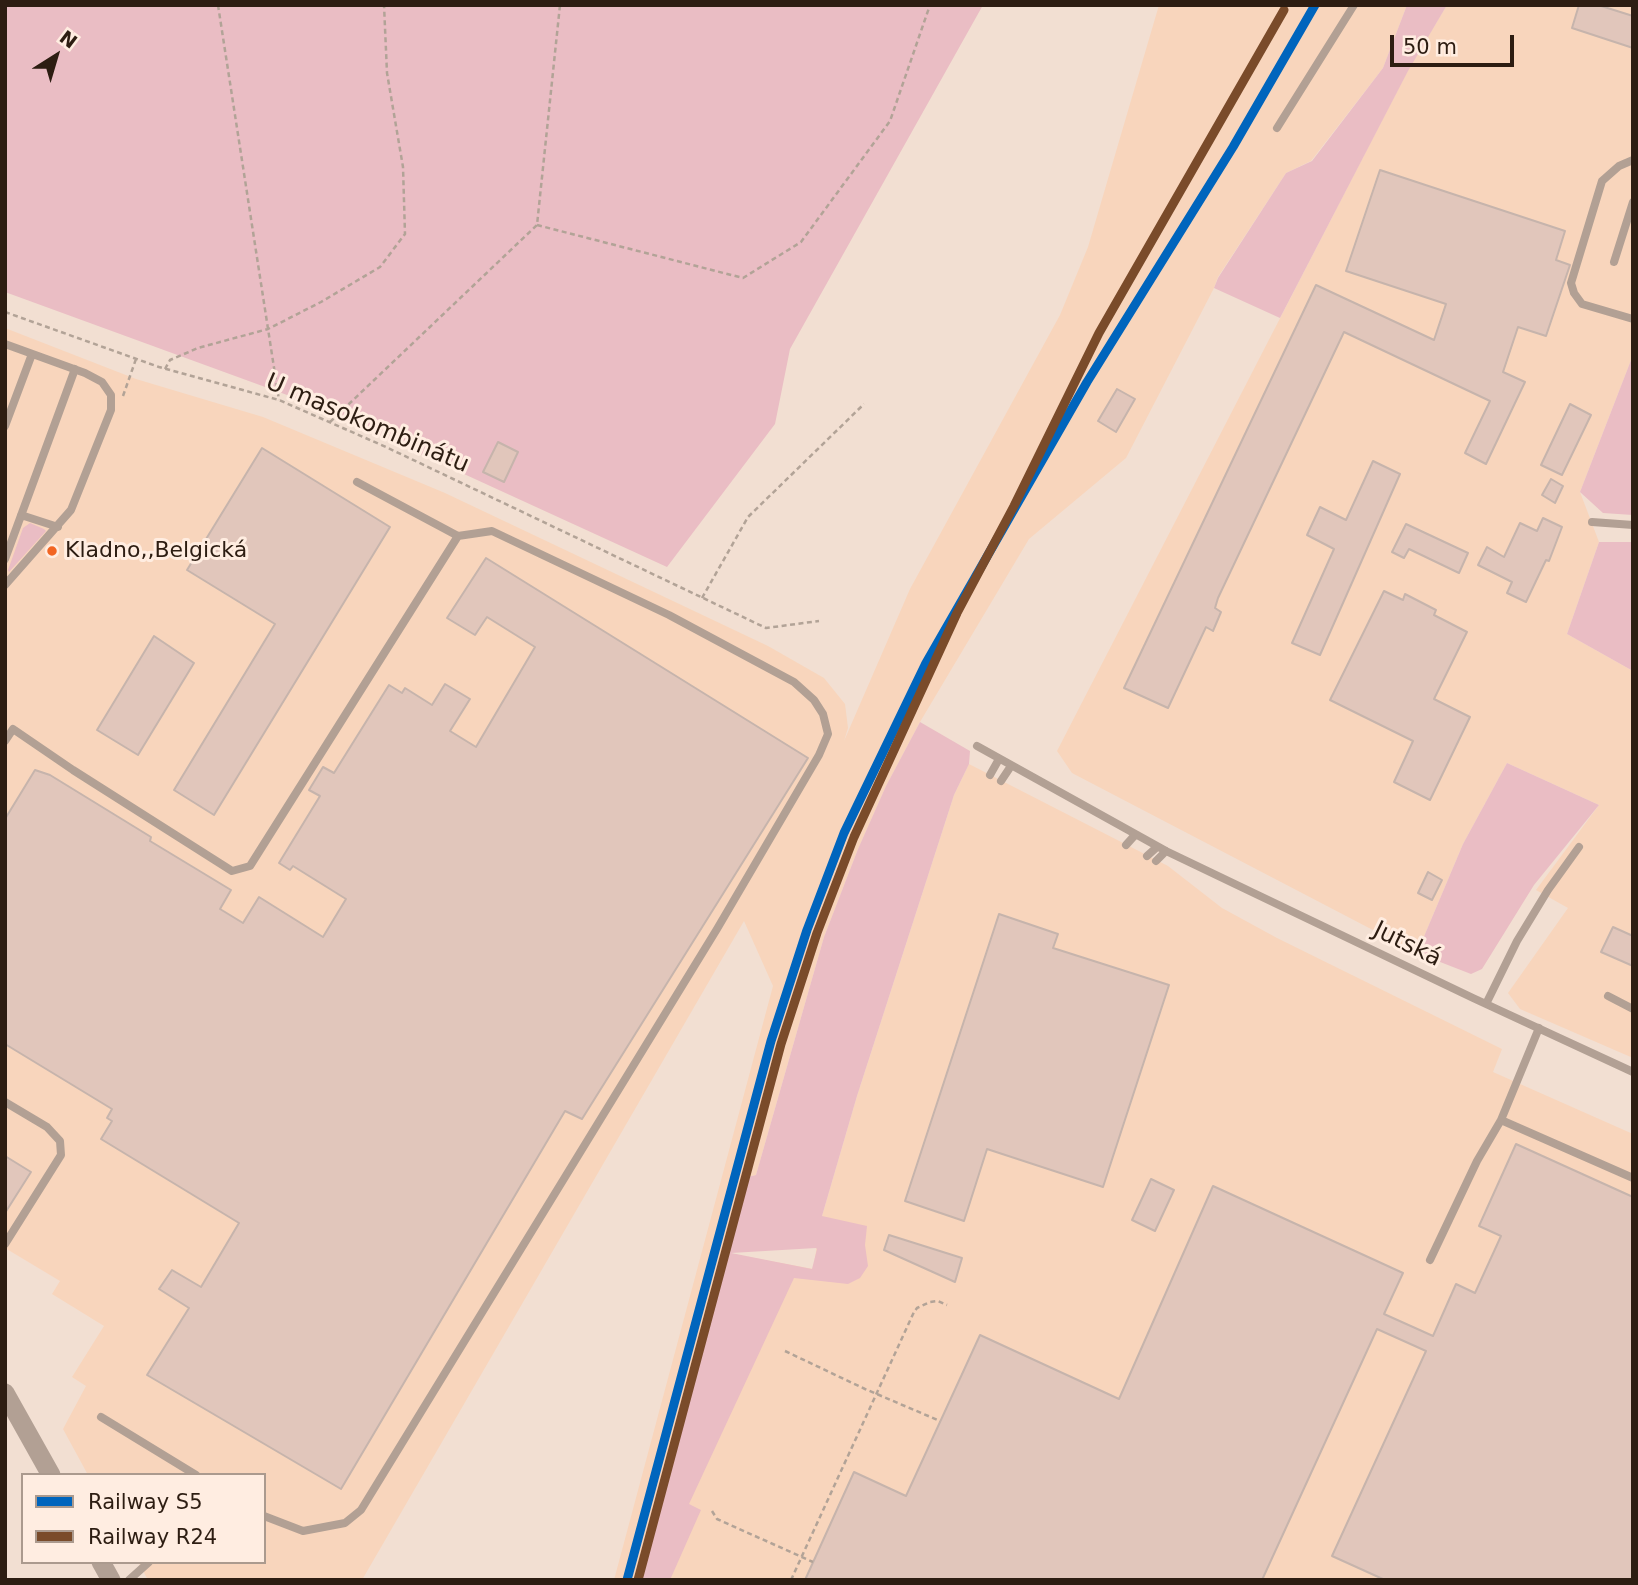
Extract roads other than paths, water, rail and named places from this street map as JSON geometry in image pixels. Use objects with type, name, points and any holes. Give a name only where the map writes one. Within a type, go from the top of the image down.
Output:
[{"type":"street","points":[[5,1393],[50,1473]]},
{"type":"street","points":[[102,1564],[111,1580]]},
{"type":"lane","points":[[1277,128],[1354,5]]},
{"type":"lane","points":[[1633,160],[1619,166],[1602,181],[1571,283],[1582,304],[1633,319]]},
{"type":"lane","points":[[1614,262],[1633,202]]},
{"type":"lane","points":[[5,344],[75,369],[102,383],[111,395],[111,410],[71,509],[5,585]]},
{"type":"lane","points":[[5,426],[32,354]]},
{"type":"lane","points":[[5,559],[75,369]]},
{"type":"lane","points":[[266,1517],[303,1531],[345,1523],[361,1510],[717,929],[819,755],[828,734],[823,714],[814,700],[794,682],[669,615],[492,531],[458,536],[357,482]]},
{"type":"lane","points":[[21,515],[58,527]]},
{"type":"lane","points":[[1592,523],[1633,525]]},
{"type":"lane","points":[[5,723],[73,770],[232,871],[250,866],[458,536]]},
{"type":"lane","points":[[5,741],[13,729]]},
{"type":"lane","name":"Jutská","points":[[977,746],[1166,852],[1633,1072]]},
{"type":"lane","points":[[990,775],[999,760]]},
{"type":"lane","points":[[1001,781],[1011,766]]},
{"type":"lane","points":[[1126,845],[1135,835]]},
{"type":"lane","points":[[1147,856],[1157,847]]},
{"type":"lane","points":[[1486,1004],[1517,941],[1548,890],[1579,847]]},
{"type":"lane","points":[[1156,861],[1166,852]]},
{"type":"lane","points":[[1608,996],[1633,1009]]},
{"type":"lane","points":[[1430,1261],[1477,1161],[1501,1120],[1539,1028]]},
{"type":"lane","points":[[5,1102],[47,1127],[60,1141],[61,1155],[5,1244]]},
{"type":"lane","points":[[1501,1120],[1633,1178]]},
{"type":"lane","points":[[101,1417],[193,1473]]},
{"type":"lane","points":[[128,1580],[147,1564]]},
{"type":"rail line","name":"S5","points":[[627,1580],[771,1041],[807,930],[844,833],[926,663],[1087,382],[1233,147],[1315,5]]},
{"type":"rail line","name":"R24","points":[[638,1580],[781,1044],[817,933],[854,837],[957,613],[1014,506],[1099,333],[1284,10]]},
{"type":"place","name":"Kladno,,Belgická","points":[[52,551]]}]
